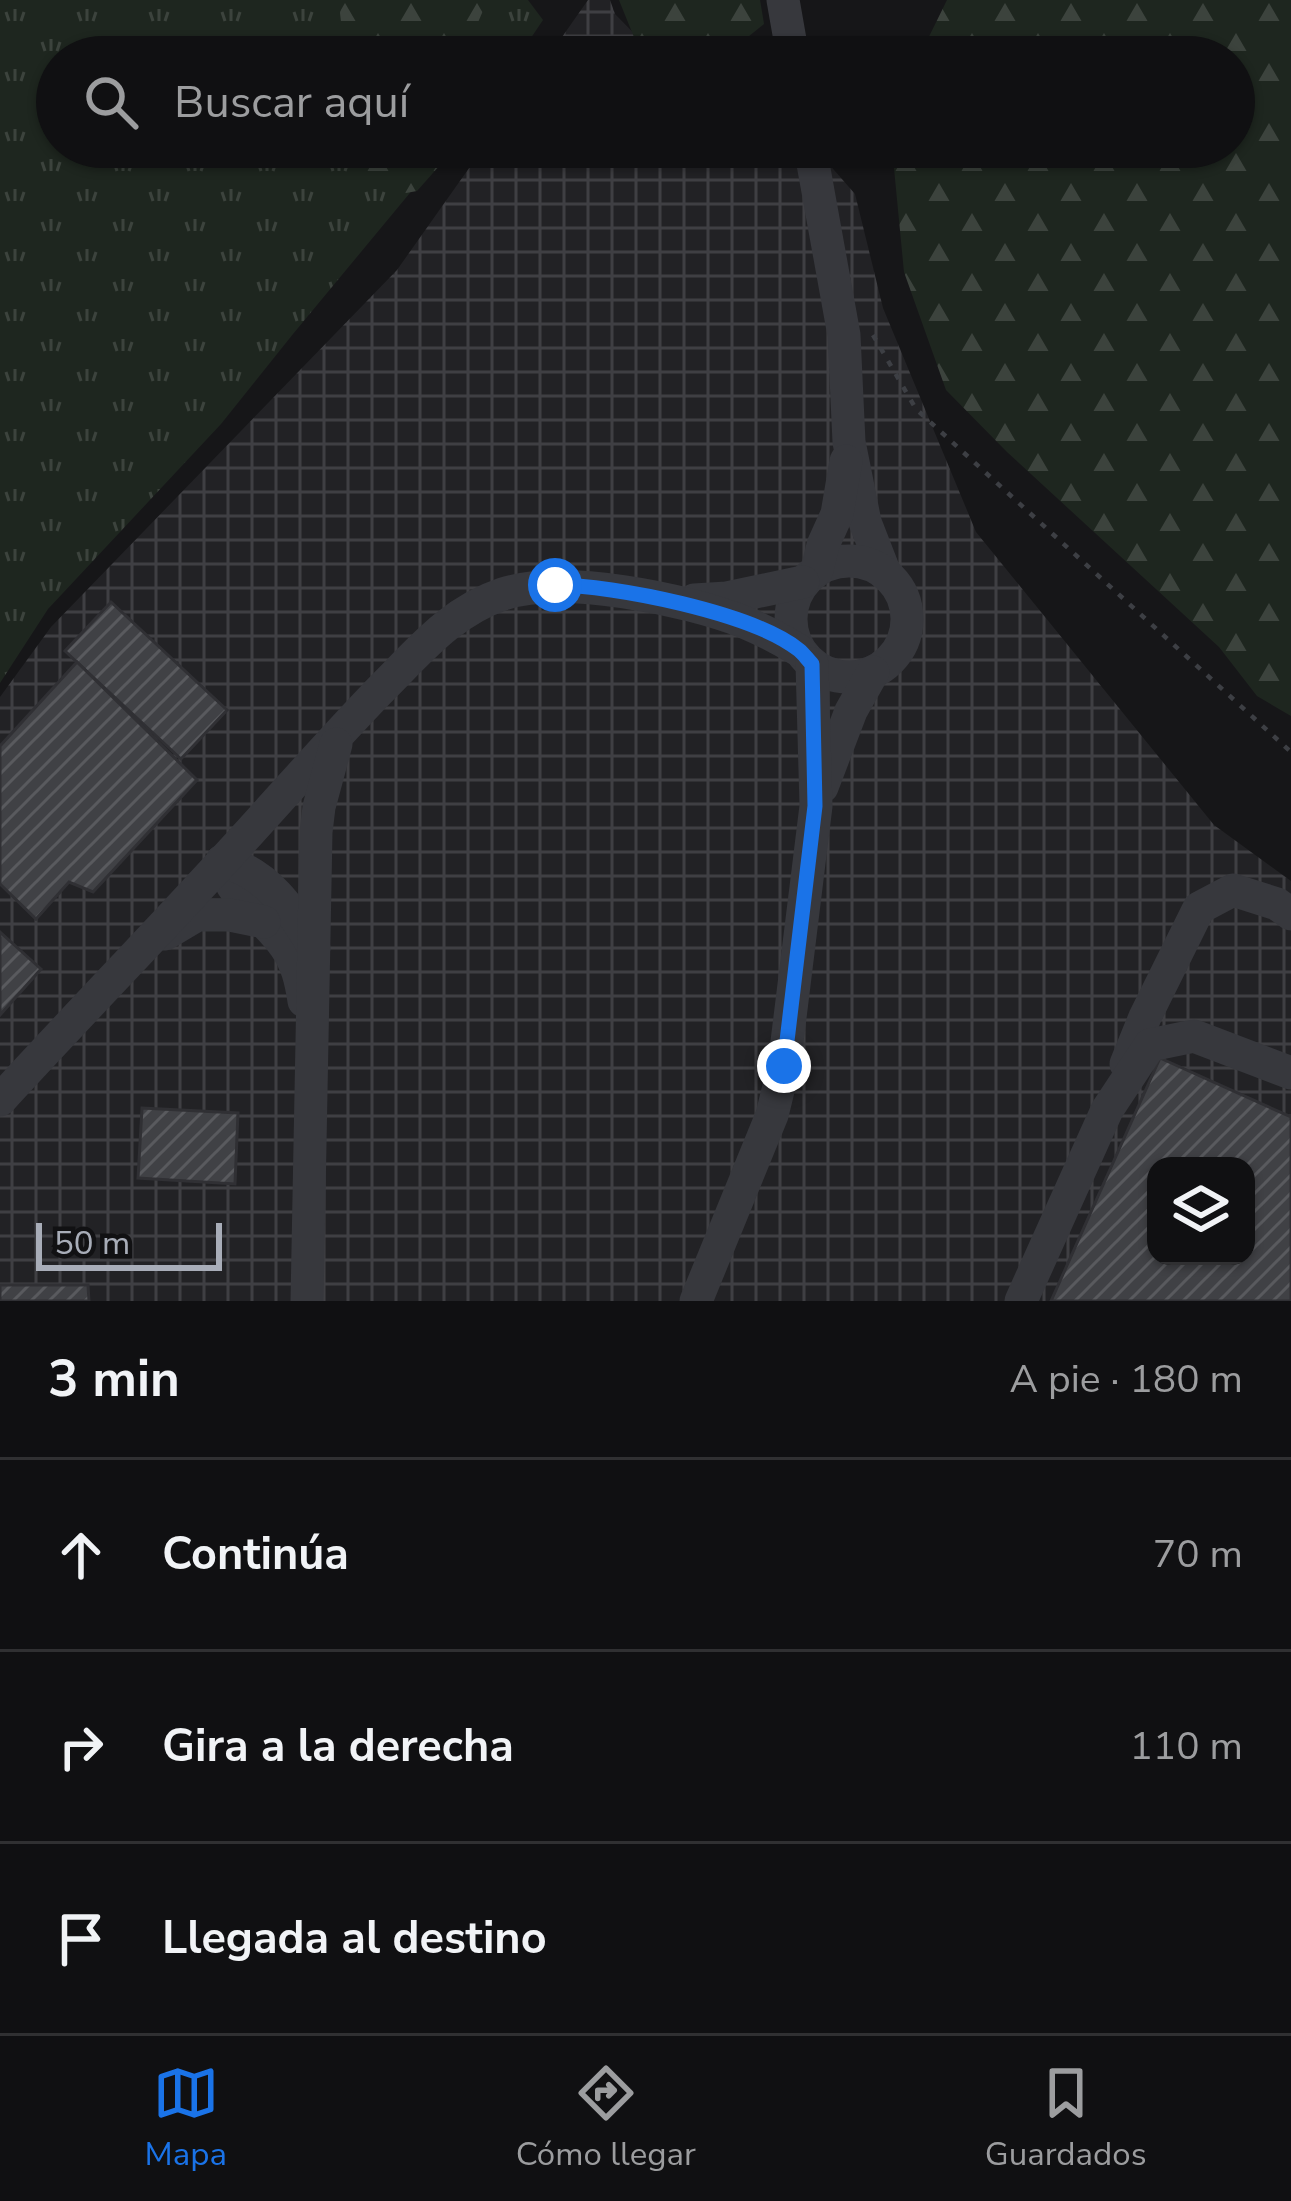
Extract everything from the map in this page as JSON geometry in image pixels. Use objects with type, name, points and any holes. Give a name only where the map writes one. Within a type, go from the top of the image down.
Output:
[{"type":"street","points":[[783,0],[789,36]]},
{"type":"street","points":[[814,168],[844,334],[849,442],[865,522],[884,572]]},
{"type":"street","points":[[696,1301],[776,1099],[788,1036],[815,806],[806,657],[791,628],[791,611],[837,514],[849,442]]},
{"type":"street","points":[[0,1100],[340,731],[458,614],[524,588],[555,585],[668,601],[740,620],[841,676],[857,677],[887,663],[899,650],[908,626],[902,592],[884,572],[850,560],[727,598],[668,601]]},
{"type":"street","points":[[815,806],[851,711],[873,672]]},
{"type":"street","points":[[307,1301],[317,819],[340,731]]},
{"type":"street","points":[[222,861],[229,885],[284,944],[295,963],[310,1035]]},
{"type":"street","points":[[222,861],[267,884],[315,950]]},
{"type":"street","points":[[1021,1301],[1145,1017],[1199,908],[1233,890],[1277,904],[1291,914]]},
{"type":"street","points":[[138,951],[197,914],[264,922]]},
{"type":"street","points":[[1107,1110],[1150,1045],[1194,1036],[1291,1073]]},
{"type":"path","points":[[873,334],[916,410],[1291,752]]},
{"type":"shaded area","points":[[588,0],[610,0],[615,14],[636,36],[563,36]]},
{"type":"shaded area","points":[[469,168],[832,168],[855,194],[883,308],[976,532],[1214,825],[1291,881],[1291,1301],[0,1301],[0,697],[51,627],[397,270]]},
{"type":"green space","points":[[0,0],[528,0],[543,20],[532,36],[36,36],[36,168],[431,168],[221,424],[48,609],[0,683]]},
{"type":"green space","points":[[342,0],[504,0],[497,8],[485,6],[474,36],[343,36]]},
{"type":"green space","points":[[619,0],[760,0],[764,24],[749,36],[634,36]]},
{"type":"green space","points":[[947,0],[1291,0],[1291,716],[1257,696],[1219,647],[946,390],[904,272],[894,168],[1255,168],[1255,36],[929,36]]},
{"type":"green space","points":[[364,168],[437,168],[417,191],[406,193],[371,177]]},
{"type":"building","points":[[111,602],[227,710],[181,759],[65,651]]},
{"type":"building","points":[[77,662],[197,780],[93,892],[69,882],[36,919],[0,884],[0,746]]},
{"type":"building","points":[[0,932],[41,969],[0,1015]]},
{"type":"building","points":[[1160,1058],[1291,1117],[1291,1301],[1051,1301]]},
{"type":"building","points":[[142,1108],[238,1113],[235,1184],[138,1178]]},
{"type":"building","points":[[0,1285],[88,1285],[89,1301],[0,1301]]},
{"type":"route","points":[[555,585],[668,601],[740,620],[800,651],[812,664],[815,806],[784,1066]]}]
